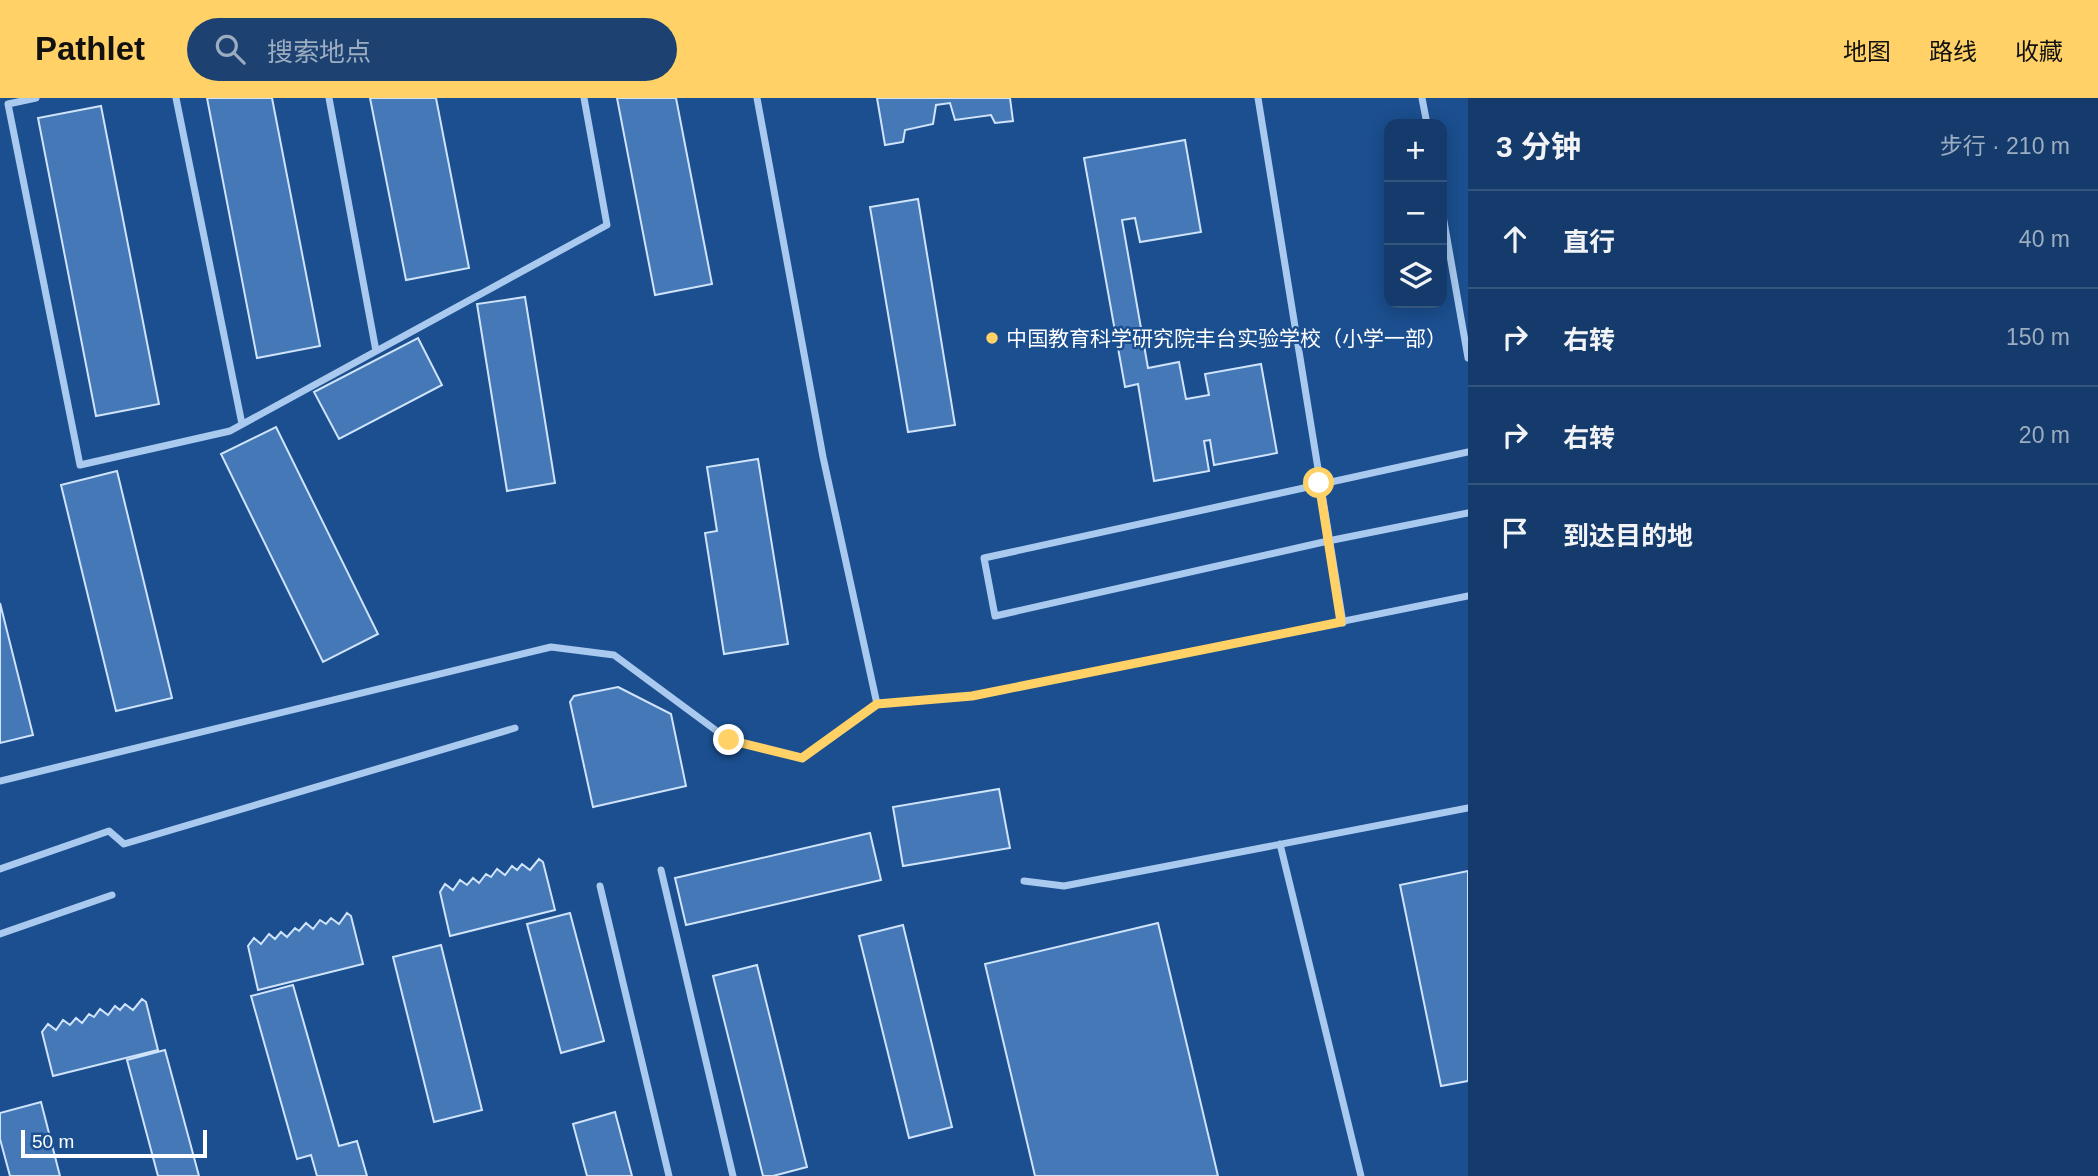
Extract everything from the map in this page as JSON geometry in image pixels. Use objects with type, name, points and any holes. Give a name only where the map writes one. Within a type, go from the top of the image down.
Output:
[{"type":"street","points":[[36,98],[8,104],[80,465],[230,431],[607,225],[584,98]]},
{"type":"street","points":[[176,98],[242,424]]},
{"type":"street","points":[[329,98],[376,351]]},
{"type":"street","points":[[757,98],[823,457],[877,704]]},
{"type":"street","points":[[1258,98],[1342,622]]},
{"type":"street","points":[[1422,98],[1426,119]]},
{"type":"street","points":[[1447,238],[1468,358]]},
{"type":"street","points":[[1468,452],[984,558],[995,616],[1328,541],[1468,513]]},
{"type":"street","points":[[0,782],[551,647],[614,654],[729,740],[802,758],[877,704],[972,696],[1468,596]]},
{"type":"street","points":[[0,869],[109,831],[124,844],[515,728]]},
{"type":"street","points":[[1024,880],[1064,886],[1468,808]]},
{"type":"street","points":[[1280,844],[1361,1176]]},
{"type":"street","points":[[661,870],[733,1176]]},
{"type":"street","points":[[600,886],[669,1176]]},
{"type":"street","points":[[0,933],[112,895]]},
{"type":"building","points":[[207,98],[272,98],[320,346],[257,358]]},
{"type":"building","points":[[370,98],[436,98],[469,268],[406,280]]},
{"type":"building","points":[[617,98],[676,98],[712,284],[655,295]]},
{"type":"building","points":[[877,98],[1010,98],[1013,121],[995,123],[991,115],[955,120],[950,103],[936,105],[933,124],[905,130],[903,142],[885,145]]},
{"type":"building","points":[[101,106],[159,404],[96,416],[38,118]]},
{"type":"building","points":[[1185,140],[1201,232],[1140,242],[1135,218],[1122,220],[1148,368],[1179,362],[1186,399],[1209,395],[1205,374],[1261,364],[1277,453],[1214,465],[1210,440],[1204,441],[1209,471],[1154,481],[1138,384],[1125,387],[1084,158]]},
{"type":"building","points":[[918,199],[955,425],[908,432],[870,207]]},
{"type":"building","points":[[525,297],[555,483],[507,491],[477,304]]},
{"type":"building","points":[[418,338],[442,385],[339,439],[314,392]]},
{"type":"building","points":[[276,427],[378,634],[323,662],[221,454]]},
{"type":"building","points":[[758,459],[788,644],[724,654],[705,533],[717,531],[707,467]]},
{"type":"building","points":[[117,471],[172,698],[116,711],[61,485]]},
{"type":"building","points":[[0,603],[33,735],[0,743]]},
{"type":"building","points":[[618,687],[671,714],[686,786],[593,807],[570,702],[574,696]]},
{"type":"building","points":[[999,789],[1010,848],[903,866],[893,807]]},
{"type":"building","points":[[870,833],[881,880],[686,925],[675,878]]},
{"type":"building","points":[[539,859],[543,862],[555,910],[450,936],[440,892],[445,884],[453,890],[460,880],[467,885],[473,878],[479,883],[486,874],[491,877],[497,869],[505,875],[512,866],[517,870],[522,864],[530,870]]},
{"type":"building","points":[[1468,871],[1468,1081],[1441,1086],[1400,885]]},
{"type":"building","points":[[347,913],[351,916],[363,964],[258,990],[248,946],[254,938],[261,944],[269,934],[275,939],[281,932],[287,937],[295,928],[299,931],[306,923],[313,929],[320,920],[326,924],[331,918],[339,924]]},
{"type":"building","points":[[570,913],[604,1041],[561,1053],[527,924]]},
{"type":"building","points":[[1158,923],[1218,1176],[1035,1176],[985,964]]},
{"type":"building","points":[[903,925],[952,1127],[909,1138],[859,936]]},
{"type":"building","points":[[441,945],[482,1110],[434,1122],[393,957]]},
{"type":"building","points":[[757,965],[807,1167],[773,1176],[763,1176],[713,976]]},
{"type":"building","points":[[293,985],[339,1146],[357,1141],[367,1176],[317,1176],[311,1155],[297,1159],[251,996]]},
{"type":"building","points":[[142,999],[146,1002],[158,1050],[53,1076],[42,1032],[48,1024],[56,1030],[63,1020],[70,1025],[76,1018],[82,1023],[89,1014],[94,1017],[100,1009],[108,1015],[115,1006],[120,1010],[125,1004],[133,1010]]},
{"type":"building","points":[[165,1050],[199,1176],[158,1176],[127,1060]]},
{"type":"building","points":[[41,1102],[60,1176],[10,1176],[0,1139],[0,1113]]},
{"type":"building","points":[[615,1112],[632,1176],[587,1176],[573,1124]]},
{"type":"place","name":"中国教育科学研究院丰台实验学校（小学一部）","points":[[992,338]]},
{"type":"route","points":[[729,740],[802,758],[877,704],[972,696],[1341,622],[1319,483]]}]
